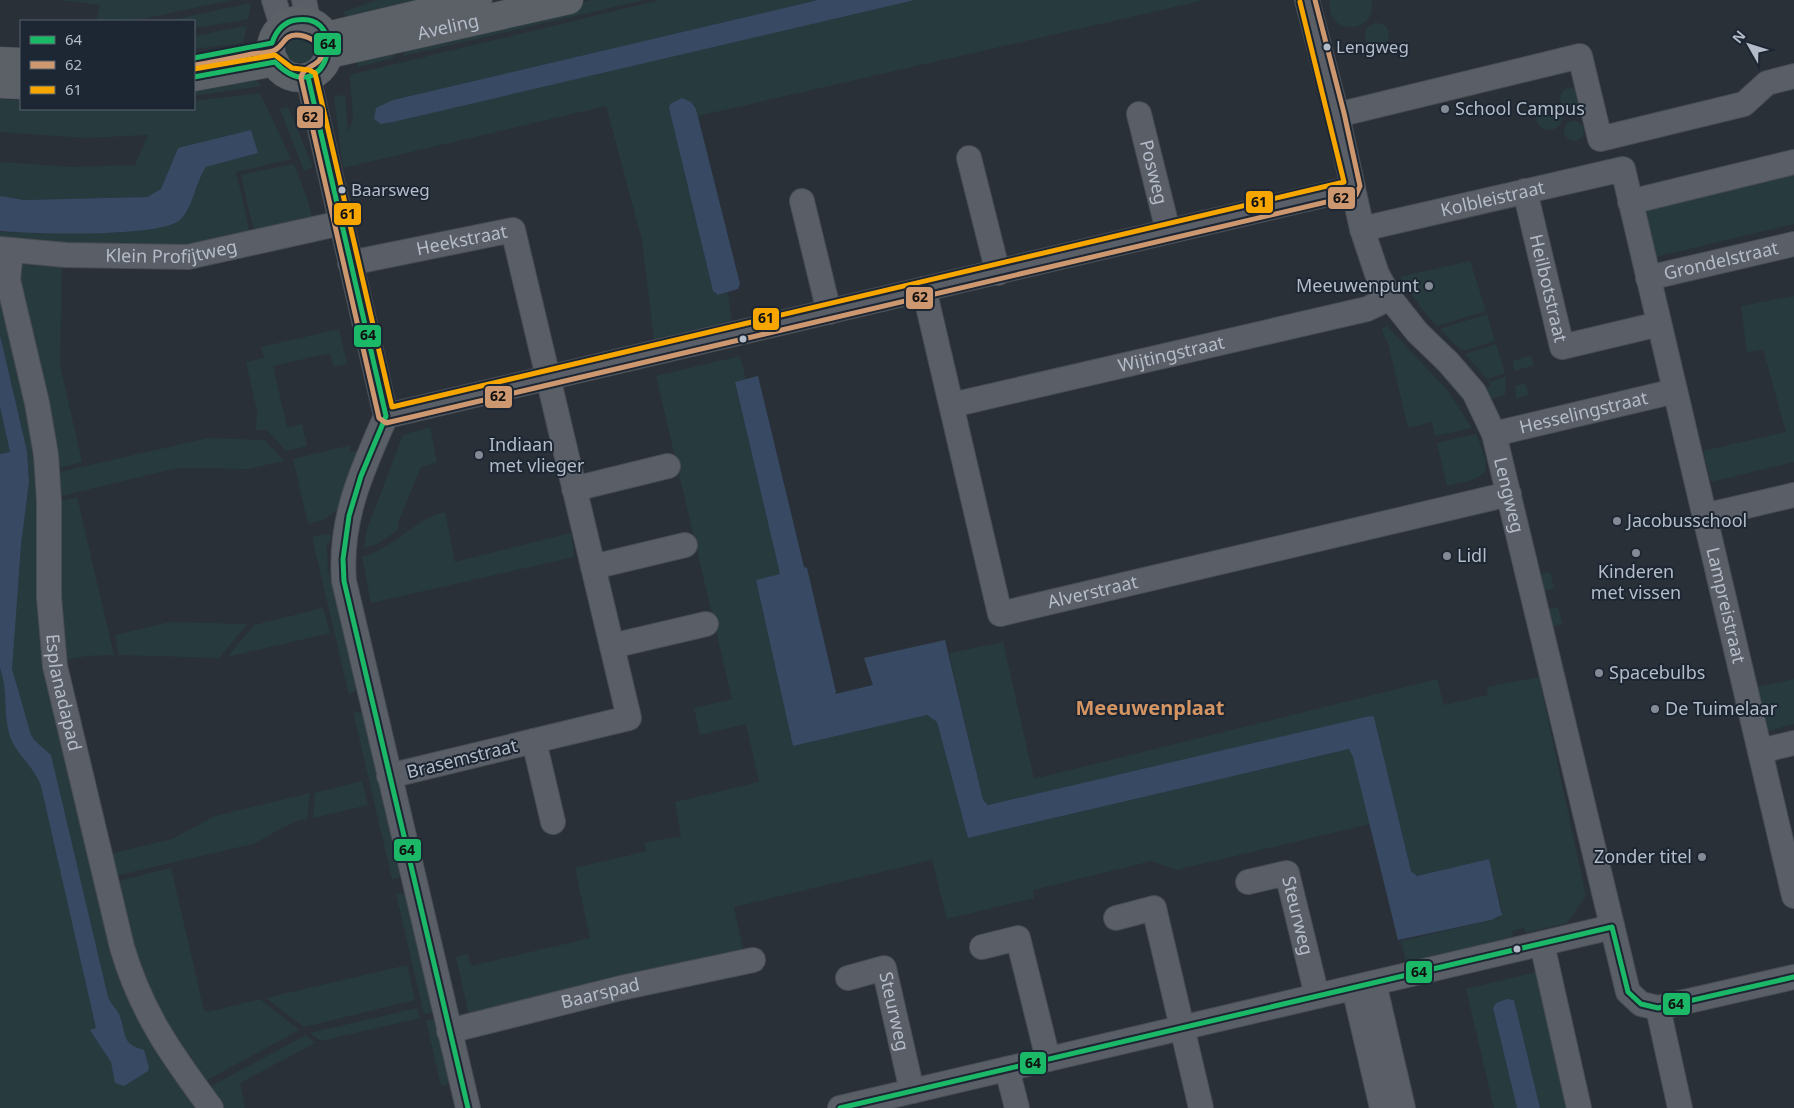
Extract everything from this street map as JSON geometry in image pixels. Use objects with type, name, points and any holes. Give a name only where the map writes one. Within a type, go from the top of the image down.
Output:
[{"type":"main road","name":"Aveling","points":[[195,58],[299,35],[478,0]]},
{"type":"main road","name":"Aveling","points":[[195,77],[299,35],[569,0]]},
{"type":"main road","points":[[299,35],[321,68],[308,76],[289,75],[299,35]]},
{"type":"main road","points":[[0,61],[20,62]]},
{"type":"main road","points":[[0,84],[20,85]]},
{"type":"street","points":[[274,0],[299,35]]},
{"type":"street","name":"Lengweg","points":[[1308,0],[1337,115],[1362,228],[1377,274],[1390,298],[1417,332],[1448,362],[1474,392],[1494,434],[1628,992],[1641,1004],[1658,1008]]},
{"type":"street","name":"Lampreistraat","points":[[1337,115],[1580,56],[1600,139],[1630,202],[1794,896]]},
{"type":"street","points":[[308,76],[386,416],[369,453],[346,520],[342,556],[348,600],[468,1108]]},
{"type":"street","points":[[1600,139],[1744,104],[1767,82],[1794,76]]},
{"type":"street","name":"Posweg","points":[[1139,114],[1168,231]]},
{"type":"street","points":[[969,158],[998,273]]},
{"type":"street","points":[[1630,202],[1794,162]]},
{"type":"street","name":"Kolbleistraat","points":[[1362,228],[1616,170]]},
{"type":"street","points":[[386,416],[1353,188]]},
{"type":"street","name":"Heilbotstraat","points":[[1525,191],[1562,347],[1659,324]]},
{"type":"street","points":[[802,201],[829,312]]},
{"type":"street","name":"Klein Profijtweg","points":[[5,250],[76,255],[188,257],[342,223]]},
{"type":"street","name":"Heekstraat","points":[[350,264],[513,230],[548,378]]},
{"type":"street","name":"Grondelstraat","points":[[1648,278],[1794,244]]},
{"type":"street","name":"Esplanadapad","points":[[5,250],[8,280],[37,403],[46,454],[50,628],[64,702],[122,946],[140,999],[157,1030],[211,1108]]},
{"type":"street","name":"Alverstraat","points":[[924,289],[1000,614],[1509,494]]},
{"type":"street","name":"Wijtingstraat","points":[[952,405],[1367,309],[1390,298]]},
{"type":"street","name":"Brasemstraat","points":[[389,776],[629,718],[548,378]]},
{"type":"street","name":"Hesselingstraat","points":[[1494,434],[1675,391]]},
{"type":"street","points":[[574,489],[668,466]]},
{"type":"street","points":[[1704,516],[1794,495]]},
{"type":"street","points":[[593,567],[685,545]]},
{"type":"street","points":[[612,646],[706,624]]},
{"type":"street","name":"Brasemstraat","points":[[534,741],[553,822]]},
{"type":"street","points":[[1760,751],[1794,743]]},
{"type":"street","name":"Steurweg","points":[[1248,882],[1287,873],[1317,996]]},
{"type":"street","points":[[1116,918],[1154,908],[1201,1108]]},
{"type":"street","points":[[840,1108],[1612,927]]},
{"type":"street","points":[[982,947],[1018,938],[1048,1059]]},
{"type":"street","points":[[1542,944],[1580,1108]]},
{"type":"street","name":"Baarspad","points":[[449,1031],[621,988],[753,960]]},
{"type":"street","name":"Steurweg","points":[[848,978],[884,968],[912,1091]]},
{"type":"street","points":[[1680,1108],[1658,1008],[1794,977]]},
{"type":"street","points":[[1364,985],[1382,1108]]},
{"type":"street","points":[[1364,985],[1403,1108]]},
{"type":"street","points":[[1007,1069],[1017,1108]]},
{"type":"green space","points":[[60,0],[232,0],[142,19],[119,20],[96,20],[100,5]]},
{"type":"green space","points":[[377,0],[457,0],[351,26],[343,12]]},
{"type":"green space","points":[[591,0],[644,0],[403,56],[410,43]]},
{"type":"green space","points":[[660,0],[818,0],[393,100],[381,124],[915,0],[1205,0],[698,116],[696,109],[670,104],[669,108],[713,291],[718,295],[728,294],[732,322],[654,340],[642,240],[606,106],[343,168],[334,96],[345,95],[348,132],[353,120],[350,75]]},
{"type":"green space","points":[[1330,0],[1371,0],[1372,11],[1368,20],[1360,25],[1352,27],[1343,26],[1335,21],[1330,12]]},
{"type":"green space","points":[[251,3],[248,19],[195,28],[195,20],[172,20]]},
{"type":"green space","points":[[1377,23],[1382,24],[1388,30],[1388,40],[1382,46],[1377,47],[1372,46],[1366,40],[1365,35],[1366,30],[1372,24]]},
{"type":"green space","points":[[247,26],[243,43],[195,49],[195,36]]},
{"type":"green space","points":[[300,36],[310,40],[314,50],[310,60],[300,64],[290,60],[286,50],[290,40]]},
{"type":"green space","points":[[397,52],[393,58],[358,67],[355,56]]},
{"type":"green space","points":[[251,74],[261,86],[195,96],[195,84]]},
{"type":"green space","points":[[1570,88],[1577,91],[1580,98],[1577,105],[1570,108],[1563,105],[1560,98],[1563,91]]},
{"type":"green space","points":[[260,93],[291,159],[236,172],[251,237],[195,249],[0,243],[0,232],[119,233],[187,212],[201,174],[206,167],[258,153],[178,148],[161,189],[147,197],[24,200],[0,196],[0,162],[72,167],[135,165],[148,135],[85,138],[0,132],[0,99],[20,100],[20,110],[195,110],[195,101]]},
{"type":"green space","points":[[1549,104],[1558,108],[1562,117],[1558,126],[1549,130],[1540,126],[1536,117],[1540,108]]},
{"type":"green space","points":[[288,107],[313,167],[304,171],[280,109]]},
{"type":"green space","points":[[1574,121],[1581,124],[1584,131],[1581,138],[1574,141],[1567,138],[1564,131],[1567,124]]},
{"type":"green space","points":[[294,164],[308,201],[313,222],[255,236],[241,175]]},
{"type":"green space","points":[[1794,171],[1794,224],[1655,257],[1645,214],[1647,208]]},
{"type":"green space","points":[[1470,261],[1486,311],[1437,326],[1422,309],[1400,277]]},
{"type":"green space","points":[[0,263],[41,452],[44,589],[127,978],[120,979],[122,986],[129,985],[206,1108],[0,1108],[0,662],[21,545],[29,482],[27,451],[0,335]]},
{"type":"green space","points":[[15,264],[62,267],[60,365],[82,462],[51,470]]},
{"type":"green space","points":[[1794,296],[1794,462],[1711,482],[1703,451],[1786,432],[1763,349],[1747,352],[1741,306]]},
{"type":"green space","points":[[1487,314],[1495,341],[1462,351],[1440,329]]},
{"type":"green space","points":[[1387,326],[1448,391],[1472,428],[1435,436],[1432,422],[1408,428],[1387,339],[1385,339],[1382,328]]},
{"type":"green space","points":[[339,329],[347,364],[334,367],[330,353],[273,366],[287,427],[302,424],[307,446],[286,451],[267,430],[256,430],[257,411],[246,362],[264,358],[261,347]]},
{"type":"green space","points":[[1496,344],[1505,373],[1487,379],[1465,354]]},
{"type":"green space","points":[[740,356],[746,379],[735,383],[780,574],[756,581],[793,746],[927,715],[937,722],[968,838],[1349,749],[1353,757],[1370,824],[1176,870],[1152,861],[1033,890],[1034,898],[947,919],[932,860],[734,907],[744,954],[470,1020],[456,957],[468,954],[471,966],[590,938],[575,868],[647,851],[644,843],[681,836],[675,802],[759,782],[746,724],[700,735],[694,708],[732,699],[656,376]]},
{"type":"green space","points":[[1531,356],[1534,365],[1515,371],[1512,361]]},
{"type":"green space","points":[[1506,377],[1505,395],[1489,399],[1484,389],[1491,385],[1489,382]]},
{"type":"green space","points":[[1525,383],[1529,395],[1516,399],[1515,386]]},
{"type":"green space","points":[[0,407],[10,452],[0,454]]},
{"type":"green space","points":[[430,427],[437,462],[421,467],[398,523],[398,530],[377,544],[364,548],[366,532],[403,435]]},
{"type":"green space","points":[[1476,434],[1485,459],[1486,467],[1484,472],[1472,480],[1447,486],[1437,443]]},
{"type":"green space","points":[[208,438],[265,440],[284,461],[247,469],[177,468],[53,498],[51,474]]},
{"type":"green space","points":[[351,445],[349,453],[361,449],[339,509],[323,520],[308,524],[293,459]]},
{"type":"green space","points":[[77,497],[114,655],[87,656],[60,661],[53,503]]},
{"type":"green space","points":[[445,512],[455,562],[571,533],[574,557],[371,603],[362,557],[384,548],[423,521]]},
{"type":"green space","points":[[325,534],[331,535],[330,542],[327,543],[328,575],[330,574],[358,688],[349,695],[312,537]]},
{"type":"green space","points":[[1550,572],[1554,588],[1544,591],[1541,574]]},
{"type":"green space","points":[[1558,607],[1562,624],[1553,626],[1549,609]]},
{"type":"green space","points":[[323,608],[330,633],[227,657],[254,625]]},
{"type":"green space","points":[[170,622],[247,624],[219,658],[119,655],[115,635]]},
{"type":"green space","points":[[1003,642],[1034,779],[1437,679],[1444,705],[1488,695],[1487,687],[1539,677],[1586,896],[1567,923],[1525,933],[1524,928],[1512,931],[1513,936],[1407,965],[1401,941],[1499,918],[1502,910],[1489,859],[1417,876],[1411,871],[1374,717],[988,805],[983,800],[949,653]]},
{"type":"green space","points":[[1794,679],[1794,724],[1767,731],[1757,687]]},
{"type":"green space","points":[[353,711],[364,713],[401,873],[398,878],[392,879]]},
{"type":"green space","points":[[362,781],[368,805],[313,818],[315,793]]},
{"type":"green space","points":[[310,793],[307,819],[294,822],[253,844],[110,877],[105,855],[172,839],[215,816]]},
{"type":"green space","points":[[171,868],[204,1010],[208,1012],[260,999],[299,1030],[204,1082],[155,1018],[111,883]]},
{"type":"green space","points":[[401,893],[407,897],[434,1012],[424,1014],[396,894]]},
{"type":"green space","points":[[407,965],[415,1000],[304,1027],[266,998]]},
{"type":"green space","points":[[1536,972],[1568,1108],[1540,1108],[1514,1000],[1511,999],[1493,1008],[1517,1108],[1494,1108],[1466,989]]},
{"type":"green space","points":[[417,1008],[420,1018],[321,1041],[310,1033]]},
{"type":"green space","points":[[436,1019],[450,1079],[446,1085],[441,1086],[426,1021]]},
{"type":"green space","points":[[306,1035],[315,1043],[240,1083],[245,1108],[217,1108],[208,1088]]},
{"type":"water","points":[[818,0],[915,0],[393,122],[381,124],[374,119],[376,108],[393,100]]},
{"type":"water","points":[[682,98],[691,102],[696,109],[740,284],[738,289],[718,295],[713,291],[669,108],[670,104]]},
{"type":"water","points":[[251,130],[258,153],[206,167],[185,213],[181,219],[170,225],[124,232],[66,234],[0,231],[0,196],[24,200],[147,197],[161,189],[178,148]]},
{"type":"water","points":[[0,335],[27,451],[29,482],[21,545],[12,669],[31,735],[51,755],[108,997],[119,1014],[128,1041],[136,1048],[144,1050],[149,1067],[148,1071],[124,1086],[115,1083],[111,1062],[90,1030],[96,1028],[41,786],[34,772],[15,747],[7,725],[4,684],[0,668],[0,454],[10,452],[0,407]]},
{"type":"water","points":[[758,376],[804,567],[807,568],[835,694],[873,685],[864,658],[945,640],[983,800],[988,805],[1370,716],[1374,717],[1411,871],[1417,876],[1489,859],[1502,915],[1491,920],[1398,940],[1353,757],[1349,749],[968,838],[937,722],[927,715],[793,746],[756,580],[780,574],[735,382]]},
{"type":"water","points":[[1507,999],[1514,1000],[1540,1108],[1517,1108],[1493,1008],[1496,1003]]},
{"type":"transit line","name":"62","points":[[195,65],[273,51],[286,38],[292,35],[309,38],[316,42],[321,49],[322,53],[319,61],[305,71],[301,78],[379,418],[386,423],[1356,195],[1360,186],[1344,113],[1315,0]]},
{"type":"transit line","name":"61","points":[[195,69],[275,55],[292,68],[309,70],[315,73],[392,407],[1344,182],[1300,2]]},
{"type":"transit line","name":"64","points":[[195,58],[272,43],[281,28],[287,23],[296,20],[314,22],[324,31],[328,44],[326,58],[319,70],[308,77],[293,75],[275,62],[195,77]]},
{"type":"transit line","name":"64","points":[[308,77],[386,416],[361,476],[349,516],[343,559],[344,581],[468,1108]]},
{"type":"transit line","name":"64","points":[[1612,927],[1628,992],[1641,1004],[1658,1008],[1794,977]]},
{"type":"transit line","name":"64","points":[[840,1108],[1612,927]]},
{"type":"place","name":"Lengweg","points":[[1327,47]]},
{"type":"place","name":"School Campus","points":[[1445,109]]},
{"type":"place","name":"Baarsweg","points":[[342,190]]},
{"type":"place","name":"Meeuwenpunt","points":[[1429,286]]},
{"type":"place","name":"Indiaan met vlieger","points":[[479,455]]},
{"type":"place","name":"Jacobusschool","points":[[1617,521]]},
{"type":"place","name":"Kinderen met vissen","points":[[1636,553]]},
{"type":"place","name":"Lidl","points":[[1447,556]]},
{"type":"place","name":"Spacebulbs","points":[[1599,673]]},
{"type":"place","name":"De Tuimelaar","points":[[1655,709]]},
{"type":"place","name":"Zonder titel","points":[[1702,857]]},
{"type":"district","name":"Meeuwenplaat","points":[[1150,708]]}]
